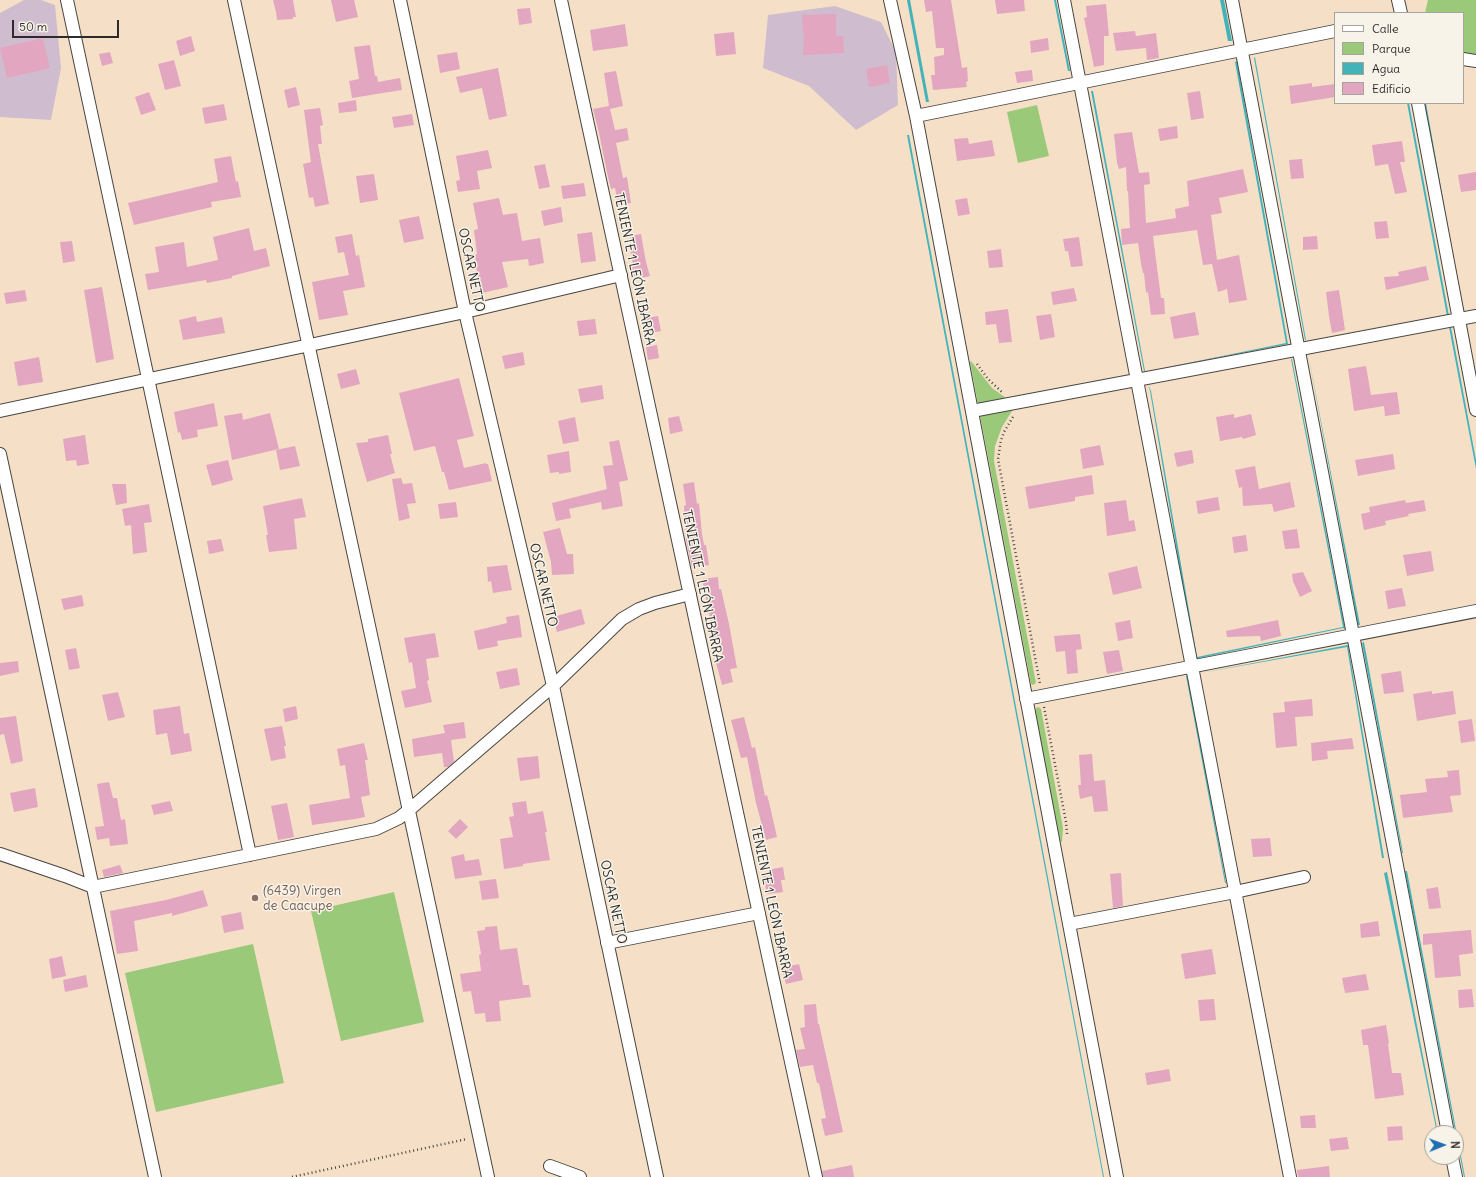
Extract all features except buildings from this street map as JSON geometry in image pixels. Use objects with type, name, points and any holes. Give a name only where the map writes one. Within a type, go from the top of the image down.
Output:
[{"type":"street","points":[[67,0],[250,855]]},
{"type":"street","points":[[234,0],[488,1177]]},
{"type":"street","name":"OSCAR NETTO","points":[[400,0],[465,312],[553,686],[657,1177]]},
{"type":"street","name":"TENIENTE 1 LEÓN IBARRA","points":[[561,0],[816,1177]]},
{"type":"street","points":[[890,0],[916,116],[1117,1177]]},
{"type":"street","points":[[1064,0],[1081,82],[1290,1177]]},
{"type":"street","points":[[1232,0],[1446,1125]]},
{"type":"street","points":[[1398,0],[1401,12]]},
{"type":"street","points":[[916,116],[1334,32]]},
{"type":"street","points":[[1464,59],[1476,61]]},
{"type":"street","points":[[1418,104],[1476,410]]},
{"type":"street","points":[[0,411],[465,312],[621,275]]},
{"type":"street","points":[[972,411],[1476,316]]},
{"type":"street","points":[[0,454],[155,1177]]},
{"type":"street","points":[[0,854],[93,887],[376,829],[399,818],[409,810],[553,686],[622,619],[639,609],[690,594]]},
{"type":"street","points":[[1026,698],[1476,611]]},
{"type":"street","points":[[1069,924],[1304,877]]},
{"type":"street","points":[[607,943],[759,913]]},
{"type":"street","points":[[1454,1165],[1456,1177]]},
{"type":"street","points":[[550,1166],[580,1177]]},
{"type":"path","points":[[976,362],[998,390],[1008,396]]},
{"type":"path","points":[[1031,401],[1024,405],[1010,420],[998,448],[998,459],[1066,822]]},
{"type":"path","points":[[292,1177],[479,1136]]},
{"type":"shaded area","points":[[24,0],[41,0],[55,5],[61,68],[51,120],[0,117],[0,13]]},
{"type":"shaded area","points":[[835,6],[881,22],[896,52],[898,105],[856,130],[809,86],[763,68],[768,15]]},
{"type":"green space","points":[[1428,0],[1476,0],[1476,57],[1464,54],[1464,12],[1425,12]]},
{"type":"green space","points":[[1037,105],[1049,156],[1018,163],[1007,112]]},
{"type":"green space","points":[[971,361],[992,388],[1006,398],[1015,401],[1018,406],[1012,411],[1002,427],[995,446],[994,461],[1036,683],[1033,685],[1031,684]]},
{"type":"green space","points":[[1039,707],[1041,709],[1063,828],[1062,842],[1060,841],[1035,710]]},
{"type":"green space","points":[[394,892],[424,1022],[341,1041],[311,911]]},
{"type":"green space","points":[[253,944],[284,1083],[156,1112],[125,973]]},
{"type":"water","points":[[568,0],[675,497],[674,497]]},
{"type":"water","points":[[907,0],[910,0],[929,102],[926,102]]},
{"type":"water","points":[[1054,0],[1056,0],[1070,71],[1068,71]]},
{"type":"water","points":[[1220,0],[1224,0],[1232,41],[1228,41]]},
{"type":"water","points":[[1255,57],[1306,340],[1254,58]]},
{"type":"water","points":[[1237,61],[1288,344],[1149,371],[1286,343],[1235,62]]},
{"type":"water","points":[[1091,91],[1093,91],[1145,371],[1144,371]]},
{"type":"water","points":[[1407,104],[1409,104],[1449,316],[1447,316]]},
{"type":"water","points":[[1424,104],[1426,104],[1462,312]]},
{"type":"water","points":[[907,135],[909,135],[1104,1177],[1103,1177]]},
{"type":"water","points":[[1449,327],[1451,327],[1476,460],[1476,469]]},
{"type":"water","points":[[1308,353],[1360,625],[1358,625]]},
{"type":"water","points":[[1291,359],[1345,629],[1343,628],[1195,659],[1148,385],[1151,391],[1197,657],[1343,627]]},
{"type":"water","points":[[1364,642],[1403,853],[1362,643]]},
{"type":"water","points":[[1348,645],[1384,858],[1382,858],[1347,647],[1201,673]]},
{"type":"water","points":[[1188,675],[1226,883],[1186,676]]},
{"type":"water","points":[[1405,871],[1407,871],[1454,1125]]},
{"type":"water","points":[[1387,872],[1436,1125],[1435,1125],[1384,873]]},
{"type":"water","points":[[1462,1165],[1463,1165],[1464,1177]]},
{"type":"place","name":"(6439) Virgen de Caacupe","points":[[255,898]]}]
